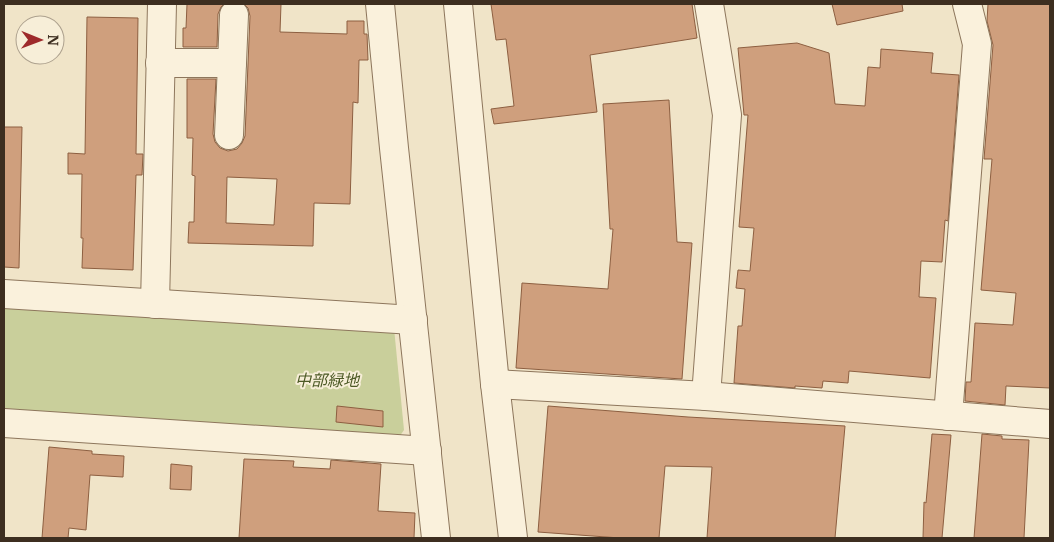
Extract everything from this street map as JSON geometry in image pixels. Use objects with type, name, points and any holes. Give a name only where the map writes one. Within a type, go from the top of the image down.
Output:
[{"type":"street","points":[[155,304],[162,4]]},
{"type":"street","points":[[380,4],[436,538]]},
{"type":"street","points":[[458,4],[495,384],[513,538]]},
{"type":"street","points":[[706,396],[726,116],[708,4]]},
{"type":"street","points":[[948,416],[977,44],[966,4]]},
{"type":"street","points":[[229,135],[234,15]]},
{"type":"street","points":[[160,63],[232,63]]},
{"type":"street","points":[[4,294],[413,320]]},
{"type":"street","points":[[495,384],[706,396],[1050,424]]},
{"type":"street","points":[[4,423],[427,451]]},
{"type":"green space","name":"中部緑地","points":[[4,304],[394,328],[404,430],[397,440],[4,414]]},
{"type":"building","points":[[187,4],[224,4],[218,14],[217,47],[183,47],[183,28],[186,28]]},
{"type":"building","points":[[244,4],[281,4],[280,32],[347,34],[347,21],[364,21],[364,34],[367,34],[368,60],[359,60],[358,103],[353,102],[350,204],[314,203],[313,246],[188,243],[189,222],[194,222],[195,176],[192,175],[193,138],[187,138],[187,79],[216,79],[213,134],[215,142],[220,148],[228,151],[237,149],[245,136],[250,16],[248,8]],"holes":[[[227,177],[277,179],[274,225],[226,223]]]},
{"type":"building","points":[[491,4],[692,4],[697,38],[590,55],[597,112],[494,124],[491,109],[514,106],[506,39],[496,40]]},
{"type":"building","points":[[832,4],[902,4],[903,11],[837,25]]},
{"type":"building","points":[[988,4],[1050,4],[1050,388],[1006,386],[1005,405],[965,401],[966,382],[971,382],[975,323],[1013,325],[1016,293],[981,290],[992,159],[984,159],[993,45],[987,21]]},
{"type":"building","points":[[87,17],[138,18],[136,154],[143,154],[142,175],[136,175],[133,270],[82,268],[82,174],[68,174],[68,153],[85,154]]},
{"type":"building","points":[[797,43],[829,53],[835,104],[865,106],[868,67],[880,68],[881,49],[933,53],[931,73],[959,75],[948,221],[945,220],[942,262],[921,261],[919,297],[936,298],[930,378],[849,371],[848,383],[823,381],[822,388],[795,386],[795,388],[734,383],[738,326],[742,326],[745,289],[736,288],[738,270],[750,271],[754,228],[739,227],[748,115],[744,115],[738,48]]},
{"type":"building","points":[[669,100],[677,242],[692,243],[682,379],[516,368],[522,283],[608,289],[613,229],[610,229],[603,104]]},
{"type":"building","points":[[4,127],[22,127],[19,268],[4,267]]},
{"type":"building","points":[[337,406],[383,411],[383,427],[336,422]]},
{"type":"building","points":[[548,406],[688,417],[845,426],[835,538],[707,538],[712,467],[665,466],[659,538],[620,538],[538,532]]},
{"type":"building","points":[[932,434],[951,435],[942,538],[923,538],[924,502],[926,503]]},
{"type":"building","points":[[982,434],[1002,436],[1002,439],[1029,440],[1024,538],[974,538]]},
{"type":"building","points":[[49,447],[92,451],[92,454],[124,456],[123,477],[90,475],[86,530],[69,528],[68,538],[42,538]]},
{"type":"building","points":[[244,459],[294,461],[293,467],[330,469],[331,460],[381,464],[378,511],[415,513],[414,538],[239,538]]},
{"type":"building","points":[[171,464],[192,466],[191,490],[170,489]]}]
